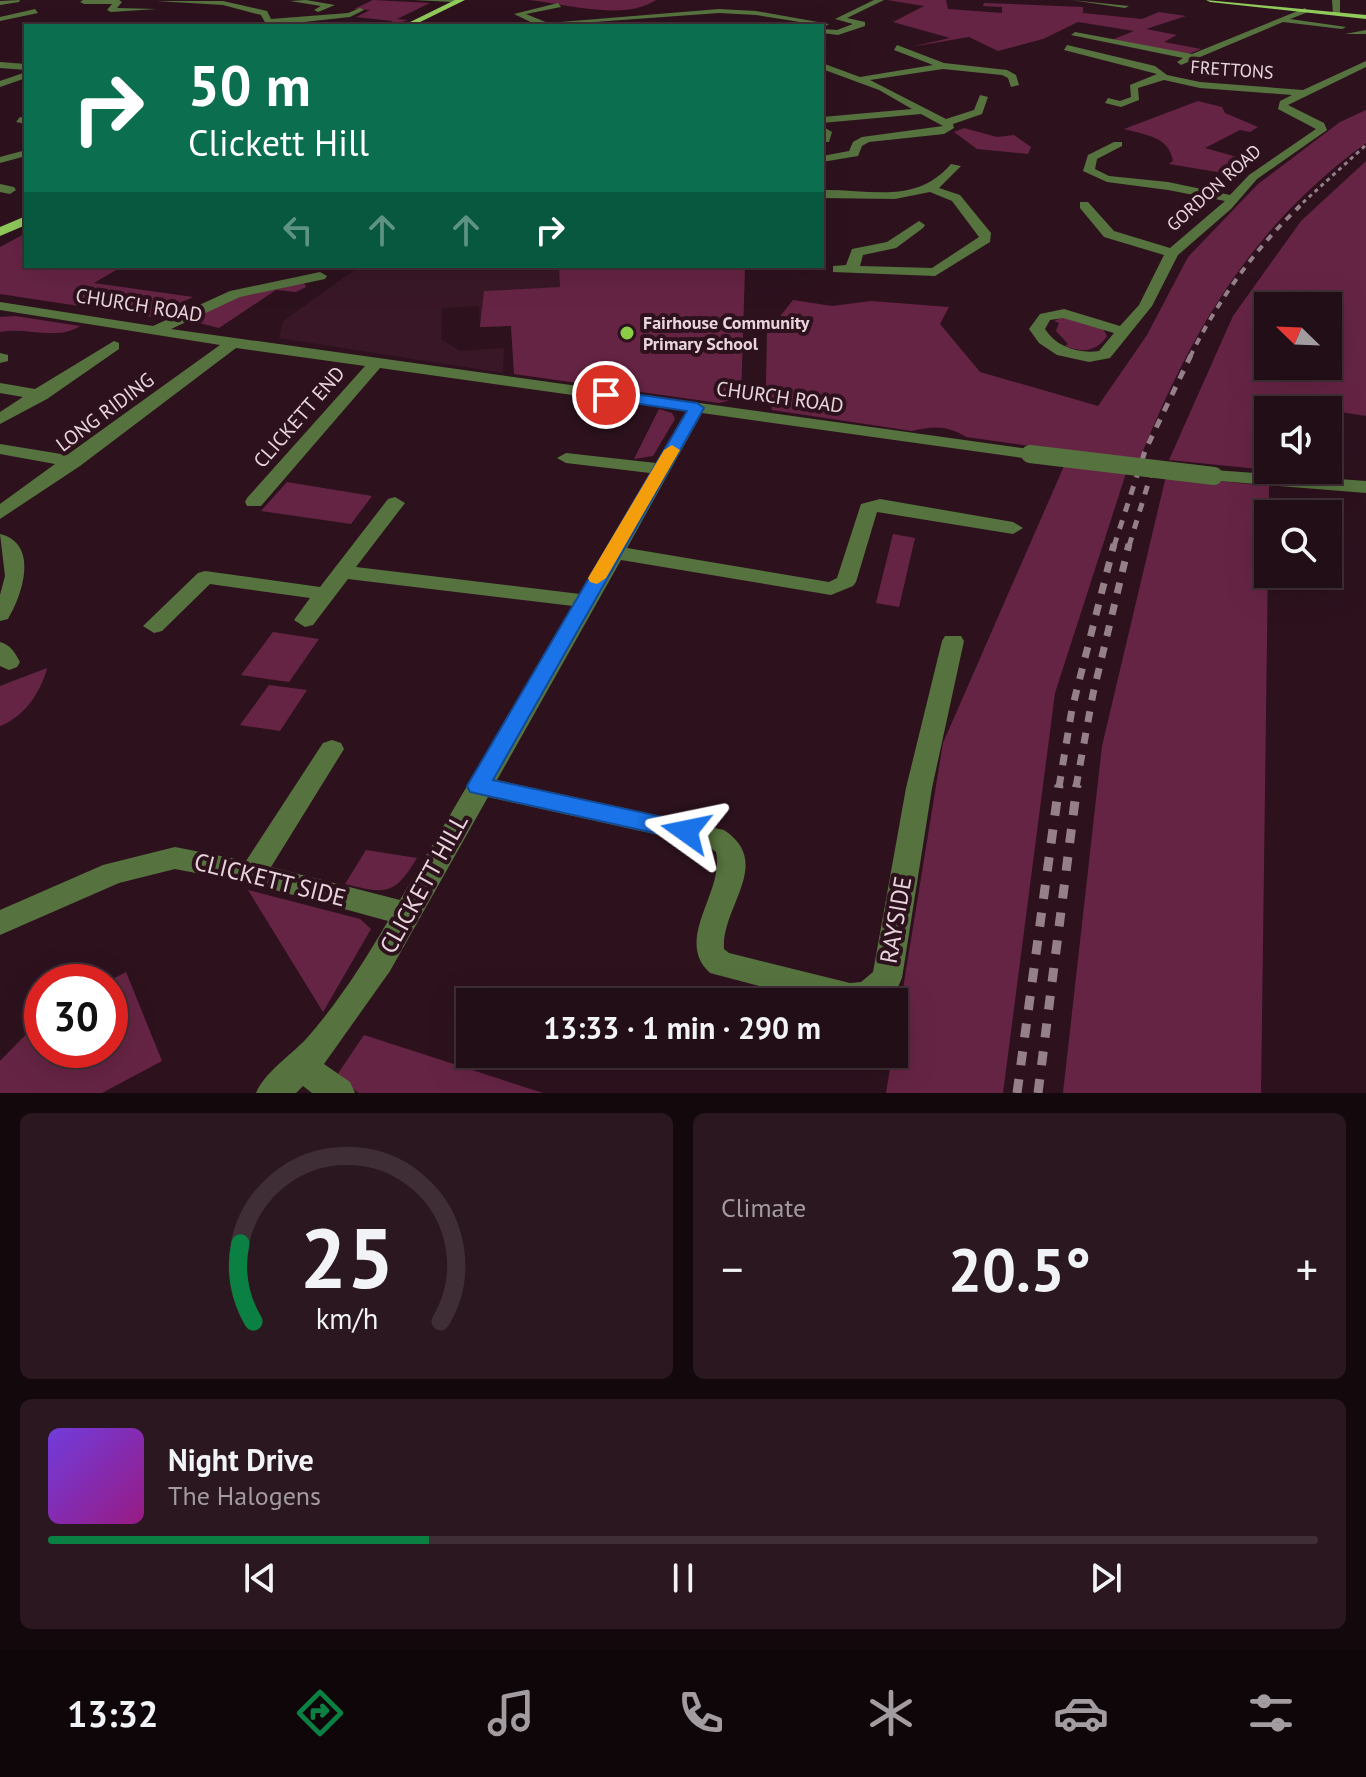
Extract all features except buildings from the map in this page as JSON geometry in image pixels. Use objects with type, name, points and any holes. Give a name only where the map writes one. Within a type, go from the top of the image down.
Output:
[{"type":"main road","points":[[1210,0],[1366,17]]},
{"type":"main road","points":[[410,24],[465,2]]},
{"type":"main road","points":[[426,24],[465,2]]},
{"type":"main road","points":[[0,219],[24,208]]},
{"type":"main road","points":[[0,232],[24,221]]},
{"type":"street","points":[[0,3],[16,0]]},
{"type":"street","points":[[144,18],[161,0],[241,6],[264,13],[271,24],[350,15],[360,10]]},
{"type":"street","points":[[418,0],[454,0]]},
{"type":"street","points":[[718,0],[719,11]]},
{"type":"street","points":[[824,26],[880,0]]},
{"type":"street","points":[[951,0],[969,2]]},
{"type":"street","points":[[1075,0],[1125,6]]},
{"type":"street","points":[[1336,0],[1337,14]]},
{"type":"street","points":[[294,1],[331,5],[309,13],[309,18]]},
{"type":"street","points":[[429,1],[442,5],[434,13]]},
{"type":"street","points":[[84,2],[118,2],[111,10],[153,9]]},
{"type":"street","points":[[540,24],[518,14],[558,5]]},
{"type":"street","points":[[1181,62],[1305,10]]},
{"type":"street","points":[[0,19],[35,11]]},
{"type":"street","points":[[564,24],[719,11],[756,13],[808,24]]},
{"type":"street","points":[[633,17],[642,24]]},
{"type":"street","points":[[824,28],[838,33],[862,24],[839,19]]},
{"type":"street","points":[[1281,21],[1366,32]]},
{"type":"street","points":[[1075,35],[1193,57]]},
{"type":"street","points":[[897,48],[943,66]]},
{"type":"street","name":"FRETTONS","points":[[1067,48],[1152,68],[1161,72],[1163,77],[1200,85],[1306,93]]},
{"type":"street","name":"GORDON ROAD","points":[[1125,332],[1064,313],[1045,317],[1037,329],[1044,340],[1063,352],[1089,357],[1104,355],[1125,332],[1145,306],[1172,253],[1272,161],[1322,130],[1320,125],[1281,105],[1366,64]]},
{"type":"street","points":[[0,65],[24,67]]},
{"type":"street","points":[[862,79],[943,66],[994,66],[1011,75],[1014,85]]},
{"type":"street","points":[[824,67],[896,94],[950,128],[944,132],[866,139],[857,144],[849,157],[824,159]]},
{"type":"street","points":[[0,84],[24,76]]},
{"type":"street","points":[[1108,101],[1121,104],[1136,98],[1133,87],[1163,77]]},
{"type":"street","points":[[945,123],[978,112],[983,97]]},
{"type":"street","points":[[824,120],[921,111]]},
{"type":"street","points":[[1118,151],[1097,153],[1090,160],[1089,171],[1100,178],[1168,186],[1232,199]]},
{"type":"street","points":[[0,160],[24,154]]},
{"type":"street","points":[[824,194],[888,196],[932,189],[945,182],[955,166]]},
{"type":"street","points":[[919,225],[891,245],[857,252],[845,269],[935,272],[985,239],[979,224],[956,198],[932,189]]},
{"type":"street","points":[[1084,205],[1109,234],[1172,253]]},
{"type":"street","points":[[268,268],[275,281]]},
{"type":"street","points":[[157,330],[212,299],[275,281],[320,276]]},
{"type":"street","name":"CHURCH ROAD","points":[[0,307],[233,343],[1030,454],[1214,476],[1366,487]]},
{"type":"street","name":"LONG RIDING","points":[[0,513],[74,462],[233,343]]},
{"type":"street","points":[[0,419],[114,346]]},
{"type":"street","name":"CLICKETT END","points":[[254,502],[377,362]]},
{"type":"street","points":[[0,388],[41,395]]},
{"type":"street","name":"CLICKETT HILL","points":[[272,1093],[303,1068],[342,1022],[697,408]]},
{"type":"street","points":[[0,449],[74,462]]},
{"type":"street","points":[[566,458],[661,469]]},
{"type":"street","points":[[305,620],[395,503]]},
{"type":"street","points":[[612,552],[831,589],[846,582],[868,508],[880,505],[1013,528]]},
{"type":"street","points":[[0,540],[10,550],[17,570],[12,593],[0,614]]},
{"type":"street","points":[[343,572],[584,601]]},
{"type":"street","points":[[154,626],[205,577],[326,594]]},
{"type":"street","name":"RAYSIDE","points":[[479,786],[715,837],[728,846],[733,867],[709,943],[710,955],[720,964],[850,996],[864,996],[876,991],[887,978],[919,788],[953,641]]},
{"type":"street","points":[[253,873],[332,749]]},
{"type":"street","name":"CLICKETT SIDE","points":[[0,923],[113,873],[146,862],[175,858],[253,873],[407,914]]},
{"type":"street","points":[[303,1068],[339,1093]]},
{"type":"shaded area","points":[[373,0],[430,3],[397,19],[408,20],[395,24],[356,17],[370,10],[354,9]]},
{"type":"shaded area","points":[[528,0],[656,0],[627,10],[610,10]]},
{"type":"shaded area","points":[[887,0],[946,0],[948,9],[1002,13],[1002,7],[983,6],[984,3],[1083,7],[1083,13],[1142,19],[1159,12],[1186,16],[1146,29],[1177,35],[1164,42],[1201,49],[1186,55],[1116,42],[1114,39],[1134,31],[1078,22],[1043,39],[998,51],[969,37],[910,47],[950,38],[893,22],[924,6]]},
{"type":"shaded area","points":[[1198,101],[1222,107],[1225,113],[1258,127],[1250,132],[1240,130],[1205,148],[1244,159],[1223,173],[1169,164],[1173,161],[1171,153],[1161,141],[1124,129]]},
{"type":"shaded area","points":[[1366,110],[1366,143],[1325,175],[1289,210],[1257,246],[1203,325],[1180,368],[1139,461],[966,437],[940,428],[912,431],[772,410],[766,384],[767,333],[793,300],[832,306],[871,301],[949,307],[940,324],[980,372],[1098,406],[1147,335],[1188,257],[1258,184],[1340,122]]},
{"type":"shaded area","points":[[964,128],[997,137],[1014,135],[1031,147],[1028,154],[977,149],[954,132]]},
{"type":"shaded area","points":[[1366,161],[1366,416],[1342,412],[1342,396],[1254,396],[1254,469],[1169,460],[1233,316],[1301,221]]},
{"type":"shaded area","points":[[24,234],[24,268],[120,268],[94,283],[193,297],[151,317],[0,294],[0,247]]},
{"type":"shaded area","name":"Fairhouse Community Primary School","points":[[357,268],[745,268],[741,398],[719,403],[514,374],[511,326],[480,327],[479,306],[442,308],[441,339],[460,351],[504,348],[503,373],[279,338],[283,321]]},
{"type":"shaded area","name":"Fairhouse Community Primary School","points":[[559,268],[745,268],[741,398],[719,403],[514,374],[511,326],[480,327],[484,291],[560,287]]},
{"type":"shaded area","points":[[304,283],[306,287],[296,292],[276,290],[219,328],[188,320],[242,294]]},
{"type":"shaded area","points":[[15,316],[80,326],[62,333],[0,332],[0,317]]},
{"type":"shaded area","points":[[1063,317],[1103,329],[1107,336],[1088,350],[1065,346],[1068,344],[1056,331],[1059,323],[1054,321]]},
{"type":"shaded area","points":[[659,409],[672,413],[675,419],[653,456],[634,459]]},
{"type":"shaded area","points":[[1064,466],[1128,467],[1055,693],[1003,1093],[886,1093],[890,1068],[908,1068],[908,988],[903,988],[943,743]]},
{"type":"shaded area","points":[[1166,476],[1269,486],[1269,500],[1254,500],[1254,588],[1268,588],[1261,1093],[1063,1093],[1102,746]]},
{"type":"shaded area","points":[[287,482],[372,496],[351,524],[261,511]]},
{"type":"shaded area","points":[[893,534],[915,538],[899,607],[876,603]]},
{"type":"shaded area","points":[[273,632],[319,639],[289,682],[241,675]]},
{"type":"shaded area","points":[[47,668],[30,703],[17,717],[0,726],[0,686]]},
{"type":"shaded area","points":[[269,685],[307,690],[280,731],[240,725]]},
{"type":"shaded area","points":[[366,850],[417,858],[402,880],[388,889],[370,890],[345,884]]},
{"type":"shaded area","points":[[248,890],[360,919],[371,929],[323,1012]]},
{"type":"shaded area","points":[[128,977],[162,1061],[102,1093],[0,1093],[0,1061],[24,1036],[24,1068],[128,1068]]},
{"type":"shaded area","points":[[364,1035],[456,1065],[456,1068],[466,1068],[543,1093],[359,1093],[335,1078]]},
{"type":"railway","points":[[1297,208],[1366,145]]},
{"type":"railway","points":[[1190,356],[1238,277],[1300,206]]},
{"type":"railway","points":[[1114,546],[1145,451],[1190,356]]},
{"type":"railway","points":[[1129,546],[1155,461]]},
{"type":"railway","points":[[1059,787],[1072,709],[1114,544]]},
{"type":"railway","points":[[1076,787],[1093,694],[1129,544]]},
{"type":"railway","points":[[1017,1093],[1059,785]]},
{"type":"railway","points":[[1038,1093],[1077,785]]},
{"type":"slow traffic","points":[[597,578],[672,450]]},
{"type":"place","name":"Fairhouse Community Primary School","points":[[627,333]]},
{"type":"route","points":[[606,395],[697,408],[479,786],[686,831]]}]
